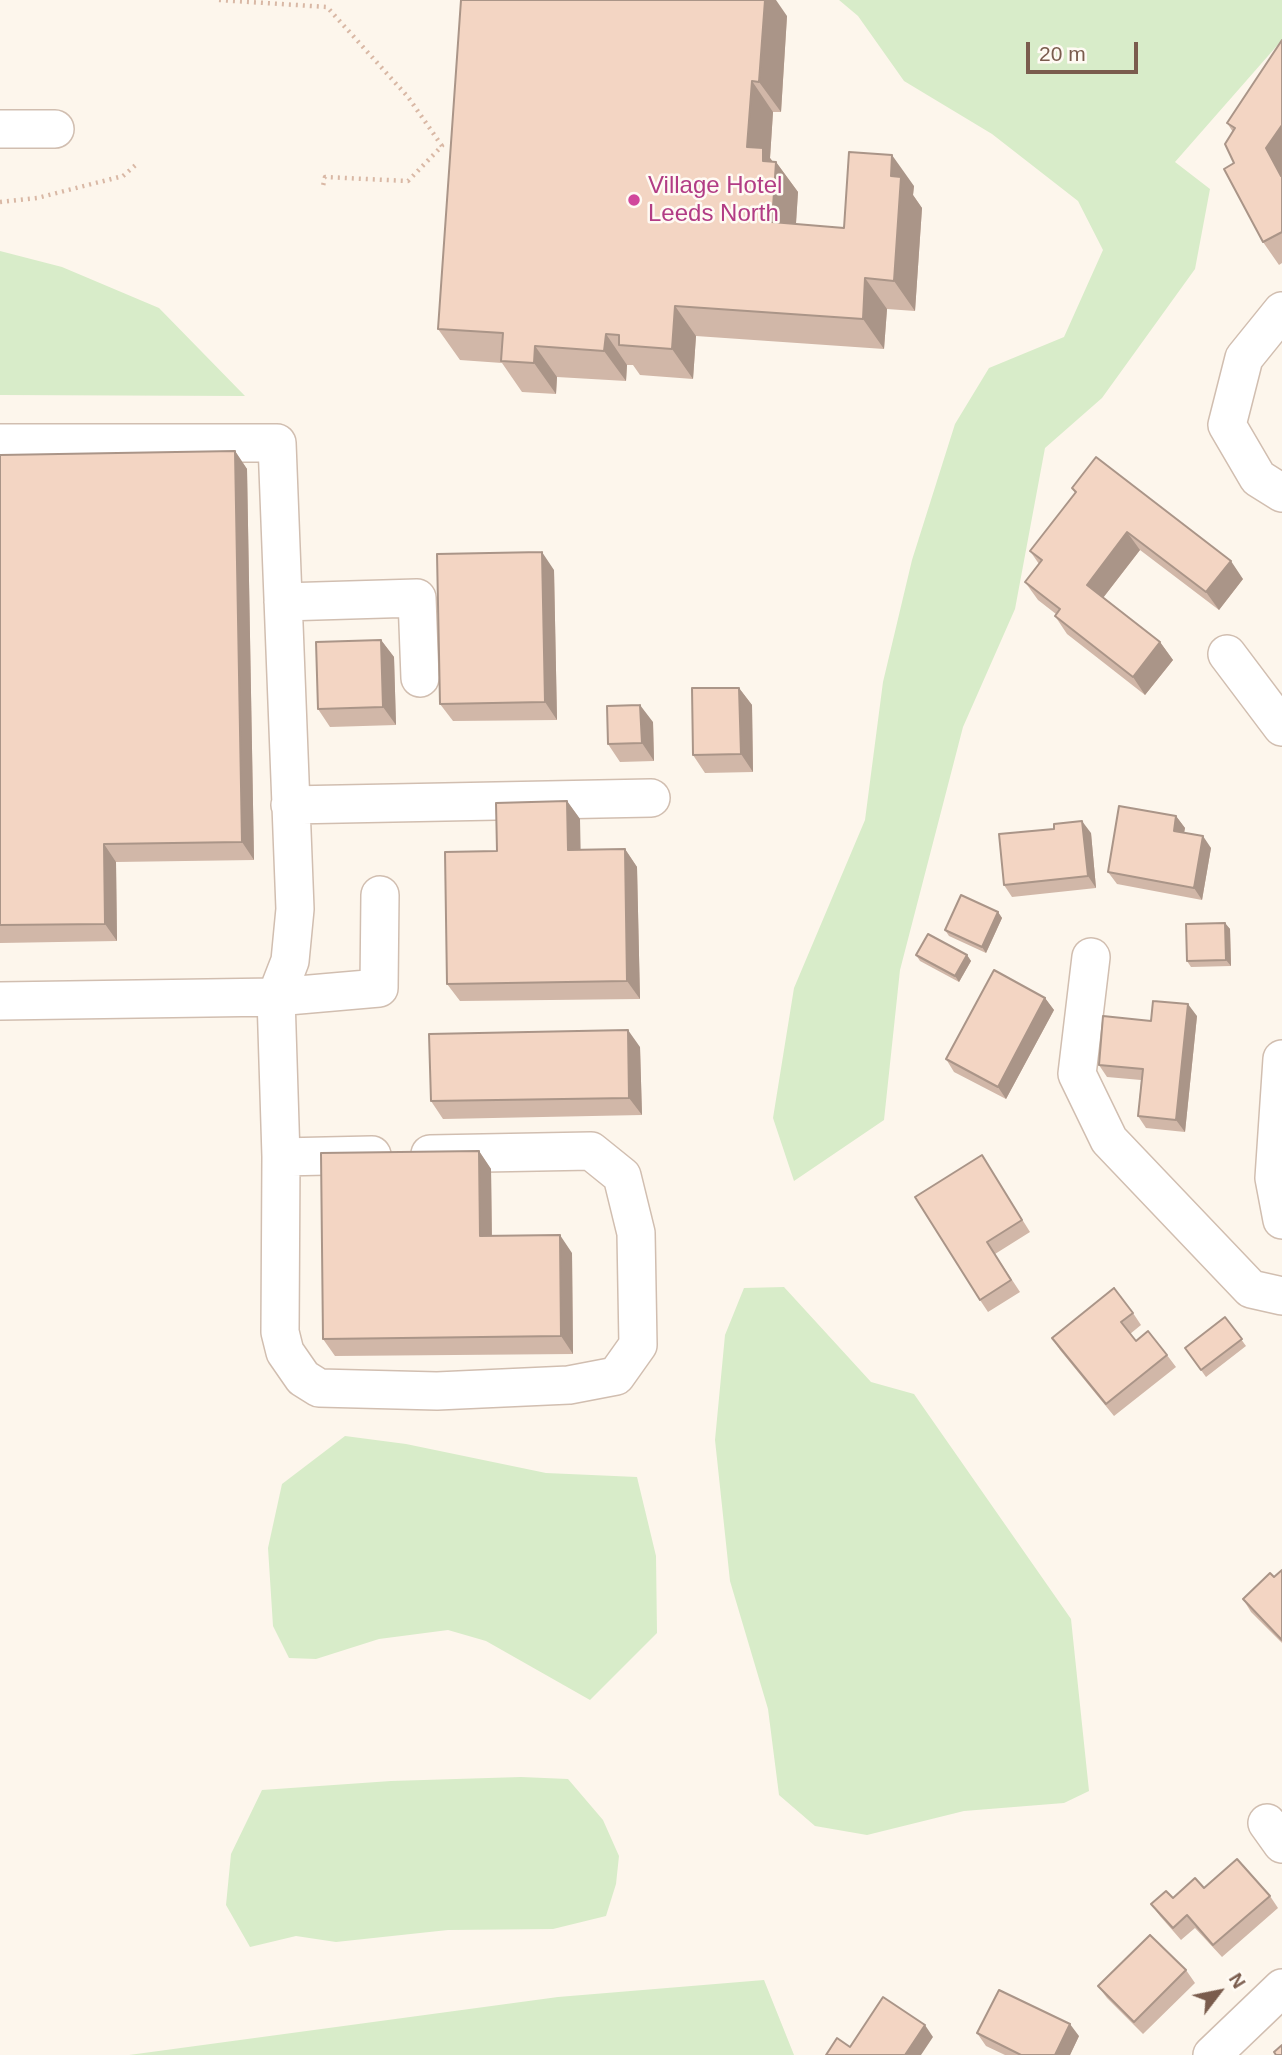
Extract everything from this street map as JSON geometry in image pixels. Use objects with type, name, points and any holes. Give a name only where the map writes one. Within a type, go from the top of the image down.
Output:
[{"type":"street","points":[[0,129],[55,128]]},
{"type":"street","points":[[1282,311],[1244,358],[1227,425],[1258,478],[1282,493]]},
{"type":"street","points":[[0,443],[277,443],[295,909],[290,961],[276,997],[281,1157],[280,1332],[292,1365],[303,1378],[319,1388],[437,1391],[569,1385],[617,1376],[638,1345],[636,1233],[625,1187],[622,1176],[590,1151],[281,1157]]},
{"type":"street","points":[[283,602],[416,598],[420,678]]},
{"type":"street","points":[[1227,653],[1282,727]]},
{"type":"street","points":[[290,806],[652,798]]},
{"type":"street","points":[[0,1001],[276,997],[379,988],[380,895]]},
{"type":"street","points":[[1091,957],[1077,1074],[1110,1140],[1251,1289],[1282,1296]]},
{"type":"street","points":[[1282,1059],[1274,1178],[1282,1220]]},
{"type":"street","points":[[1212,2055],[1282,1988]]},
{"type":"path","points":[[219,0],[327,7],[408,97],[442,146],[408,181],[325,177],[323,186]]},
{"type":"path","points":[[0,202],[37,198],[123,176],[138,163]]},
{"type":"green space","points":[[839,0],[1282,0],[1282,40],[1175,162],[1210,189],[1195,269],[1102,398],[1045,448],[1015,609],[963,727],[900,970],[884,1120],[794,1181],[773,1118],[794,988],[865,820],[883,682],[912,560],[955,424],[989,368],[1064,337],[1103,250],[1078,201],[992,134],[904,81],[858,16]]},
{"type":"green space","points":[[0,251],[62,267],[159,308],[245,396],[0,395]]},
{"type":"green space","points":[[784,1287],[871,1382],[914,1394],[1071,1619],[1089,1791],[1064,1803],[964,1811],[867,1835],[815,1826],[779,1795],[768,1709],[730,1581],[715,1440],[725,1335],[744,1288]]},
{"type":"green space","points":[[345,1436],[406,1444],[546,1473],[637,1477],[656,1556],[657,1633],[590,1700],[486,1641],[448,1630],[379,1639],[316,1659],[289,1658],[273,1626],[268,1548],[282,1484]]},
{"type":"green space","points":[[521,1777],[568,1779],[603,1820],[619,1856],[616,1884],[606,1916],[553,1929],[448,1930],[336,1942],[296,1936],[250,1947],[226,1905],[231,1854],[262,1790],[391,1781]]},
{"type":"green space","points":[[764,1980],[794,2055],[129,2055],[558,1997]]},
{"type":"building","name":"Village Hotel Leeds North","points":[[461,0],[765,0],[759,82],[752,81],[747,147],[763,148],[763,161],[776,162],[772,222],[844,228],[849,152],[892,155],[891,176],[901,177],[894,281],[865,278],[863,319],[675,306],[672,349],[619,345],[619,335],[606,334],[604,351],[535,346],[534,363],[501,361],[503,333],[438,329]]},
{"type":"building","points":[[1282,40],[1282,125],[1266,148],[1282,175],[1282,232],[1263,242],[1224,169],[1234,163],[1225,144],[1235,128],[1227,123]]},
{"type":"building","points":[[235,451],[242,842],[104,844],[105,924],[0,925],[0,455]]},
{"type":"building","points":[[1096,457],[1231,561],[1206,592],[1127,532],[1087,585],[1160,642],[1133,677],[1055,616],[1060,609],[1025,582],[1042,560],[1030,551],[1076,492],[1072,488]]},
{"type":"building","points":[[542,552],[545,702],[440,704],[437,554]]},
{"type":"building","points":[[381,640],[383,707],[318,709],[316,642]]},
{"type":"building","points":[[692,688],[739,688],[741,754],[693,755]]},
{"type":"building","points":[[640,705],[642,743],[608,744],[607,706]]},
{"type":"building","points":[[567,801],[568,850],[625,849],[627,981],[447,984],[445,852],[497,851],[496,803]]},
{"type":"building","points":[[1119,806],[1176,816],[1174,831],[1203,836],[1194,888],[1108,872]]},
{"type":"building","points":[[1082,821],[1088,876],[1004,885],[999,834],[1054,829],[1054,824]]},
{"type":"building","points":[[961,895],[998,912],[982,947],[945,930]]},
{"type":"building","points":[[1225,923],[1226,960],[1187,961],[1186,924]]},
{"type":"building","points":[[928,934],[967,955],[955,976],[916,955]]},
{"type":"building","points":[[994,970],[1045,998],[998,1087],[946,1059]]},
{"type":"building","points":[[1153,1001],[1188,1004],[1176,1120],[1138,1116],[1143,1069],[1099,1065],[1103,1016],[1151,1021]]},
{"type":"building","points":[[628,1030],[629,1098],[431,1101],[429,1034]]},
{"type":"building","points":[[479,1151],[480,1236],[560,1235],[561,1336],[323,1339],[321,1153]]},
{"type":"building","points":[[982,1155],[1022,1220],[987,1242],[1011,1280],[980,1300],[915,1197]]},
{"type":"building","points":[[1114,1288],[1133,1313],[1121,1322],[1136,1341],[1148,1331],[1167,1355],[1106,1404],[1052,1338]]},
{"type":"building","points":[[1225,1317],[1242,1339],[1201,1370],[1185,1348]]},
{"type":"building","points":[[1282,1570],[1282,1640],[1243,1599],[1270,1573],[1274,1577]]},
{"type":"building","points":[[1237,1859],[1270,1896],[1213,1945],[1187,1915],[1173,1928],[1151,1904],[1166,1891],[1173,1898],[1195,1878],[1204,1888]]},
{"type":"building","points":[[1150,1935],[1186,1970],[1134,2022],[1098,1986]]},
{"type":"building","points":[[999,1990],[1070,2024],[1055,2055],[1021,2055],[977,2033]]},
{"type":"building","points":[[883,1997],[925,2025],[905,2055],[826,2055],[837,2038],[850,2047]]},
{"type":"building","points":[[1282,2045],[1282,2055],[1276,2055],[1274,2052]]},
{"type":"place","name":"Village Hotel Leeds North","points":[[634,200]]}]
